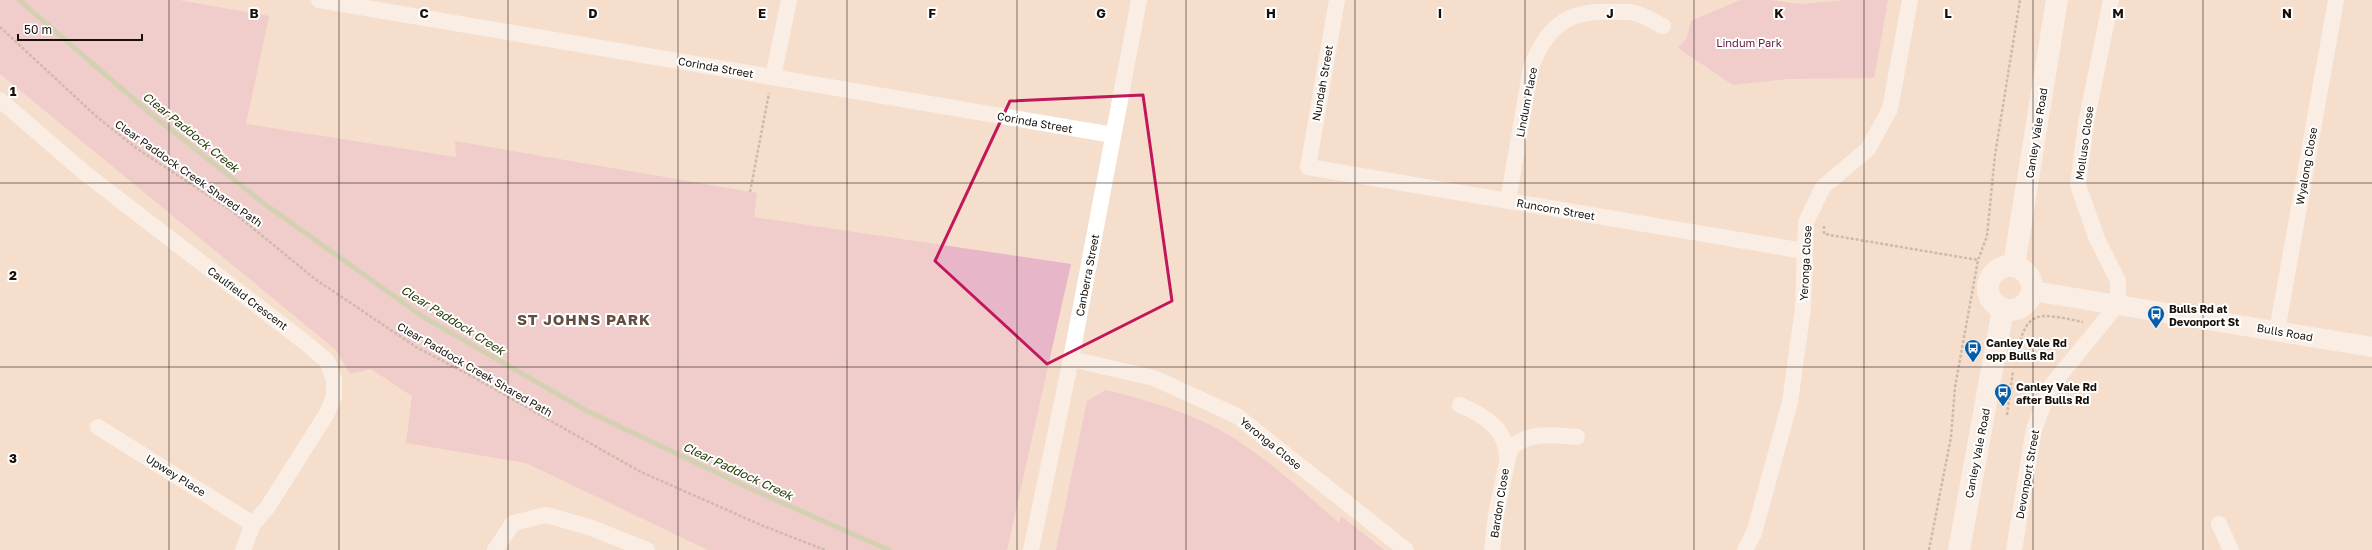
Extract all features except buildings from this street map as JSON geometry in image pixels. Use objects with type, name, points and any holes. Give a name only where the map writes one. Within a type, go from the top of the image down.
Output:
[{"type":"main road","name":"Canley Vale Road","points":[[2014,265],[2057,0]]},
{"type":"main road","points":[[2006,265],[2014,265],[2029,275],[2033,292],[2030,299],[2022,307],[2011,310],[2003,309],[1996,305],[1991,298],[1988,282],[1998,269],[2006,265]]},
{"type":"main road","name":"Canley Vale Road","points":[[1959,550],[2003,309]]},
{"type":"street","name":"Corinda Street","points":[[319,0],[1113,135]]},
{"type":"street","points":[[773,76],[789,0]]},
{"type":"street","name":"Canberra Street","points":[[1031,550],[1071,359],[1139,0]]},
{"type":"street","name":"Nundah Street","points":[[1308,167],[1337,0]]},
{"type":"street","name":"Yeronga Close","points":[[1745,550],[1754,533],[1790,402],[1804,308],[1804,251],[1806,222],[1823,187],[1868,149],[1890,109],[1910,0]]},
{"type":"street","name":"Molluso Close","points":[[2111,0],[2086,123],[2078,185],[2097,239],[2118,281],[2118,304]]},
{"type":"street","name":"Wyalong Close","points":[[2277,331],[2336,0]]},
{"type":"street","name":"Lindum Place","points":[[1508,201],[1531,67],[1539,48],[1548,35],[1572,16],[1589,11],[1635,13],[1663,26]]},
{"type":"street","name":"Caulfield Crescent","points":[[0,100],[86,174],[308,344],[327,361],[334,379],[334,397],[326,415],[267,508],[253,524],[243,550]]},
{"type":"street","name":"Runcorn Street","points":[[1308,167],[1804,251]]},
{"type":"street","name":"Bulls Road","points":[[2033,292],[2118,304],[2372,347]]},
{"type":"street","name":"Devonport Street","points":[[2014,550],[2034,429],[2051,386],[2118,304]]},
{"type":"street","name":"Yeronga Close","points":[[1071,359],[1154,378],[1237,416],[1406,550]]},
{"type":"street","name":"Bardon Close","points":[[1460,405],[1483,415],[1501,434],[1507,448],[1492,550]]},
{"type":"street","name":"Upwey Place","points":[[98,427],[253,524]]},
{"type":"street","name":"Bardon Close","points":[[1507,456],[1510,448],[1519,441],[1538,434],[1577,437]]},
{"type":"street","points":[[495,550],[513,523],[546,515],[589,527],[647,550]]},
{"type":"street","points":[[2219,524],[2231,550]]},
{"type":"path","points":[[1929,550],[1951,437],[1954,387],[1978,260],[1988,236],[1995,155],[2020,0]]},
{"type":"path","name":"Clear Paddock Creek Shared Path","points":[[0,27],[97,117],[136,148],[232,211],[316,279],[416,347],[475,378],[641,472],[761,525],[825,550]]},
{"type":"path","points":[[750,192],[773,76]]},
{"type":"path","points":[[1824,226],[1824,234],[1978,260]]},
{"type":"path","points":[[2007,415],[2014,364],[2021,336],[2028,322],[2038,317],[2049,316],[2083,322]]},
{"type":"highlighted area","points":[[1143,95],[1172,301],[1047,364],[935,261],[1010,101]]},
{"type":"green space","points":[[0,0],[179,0],[269,16],[246,124],[456,157],[455,141],[757,193],[754,217],[1071,264],[1007,550],[708,550],[526,463],[406,443],[412,396],[371,369],[350,374],[336,350],[0,74]]},
{"type":"green space","name":"Lindum Park","points":[[1740,0],[1771,0],[1802,4],[1846,0],[1888,0],[1874,78],[1788,79],[1733,85],[1678,48],[1687,38],[1691,21]]},
{"type":"green space","points":[[1106,390],[1178,411],[1228,435],[1269,463],[1293,482],[1339,523],[1341,516],[1384,550],[1056,550],[1087,401]]},
{"type":"waterway","name":"Clear Paddock Creek","points":[[19,0],[150,113],[266,205],[422,316],[587,411],[751,489],[889,550]]},
{"type":"place","name":"Bulls Rd at Devonport St","points":[[2156,329]]},
{"type":"place","name":"Canley Vale Rd opp Bulls Rd","points":[[1973,363]]},
{"type":"place","name":"Canley Vale Rd after Bulls Rd","points":[[2003,407]]},
{"type":"district","name":"ST JOHNS PARK","points":[[584,319]]}]
